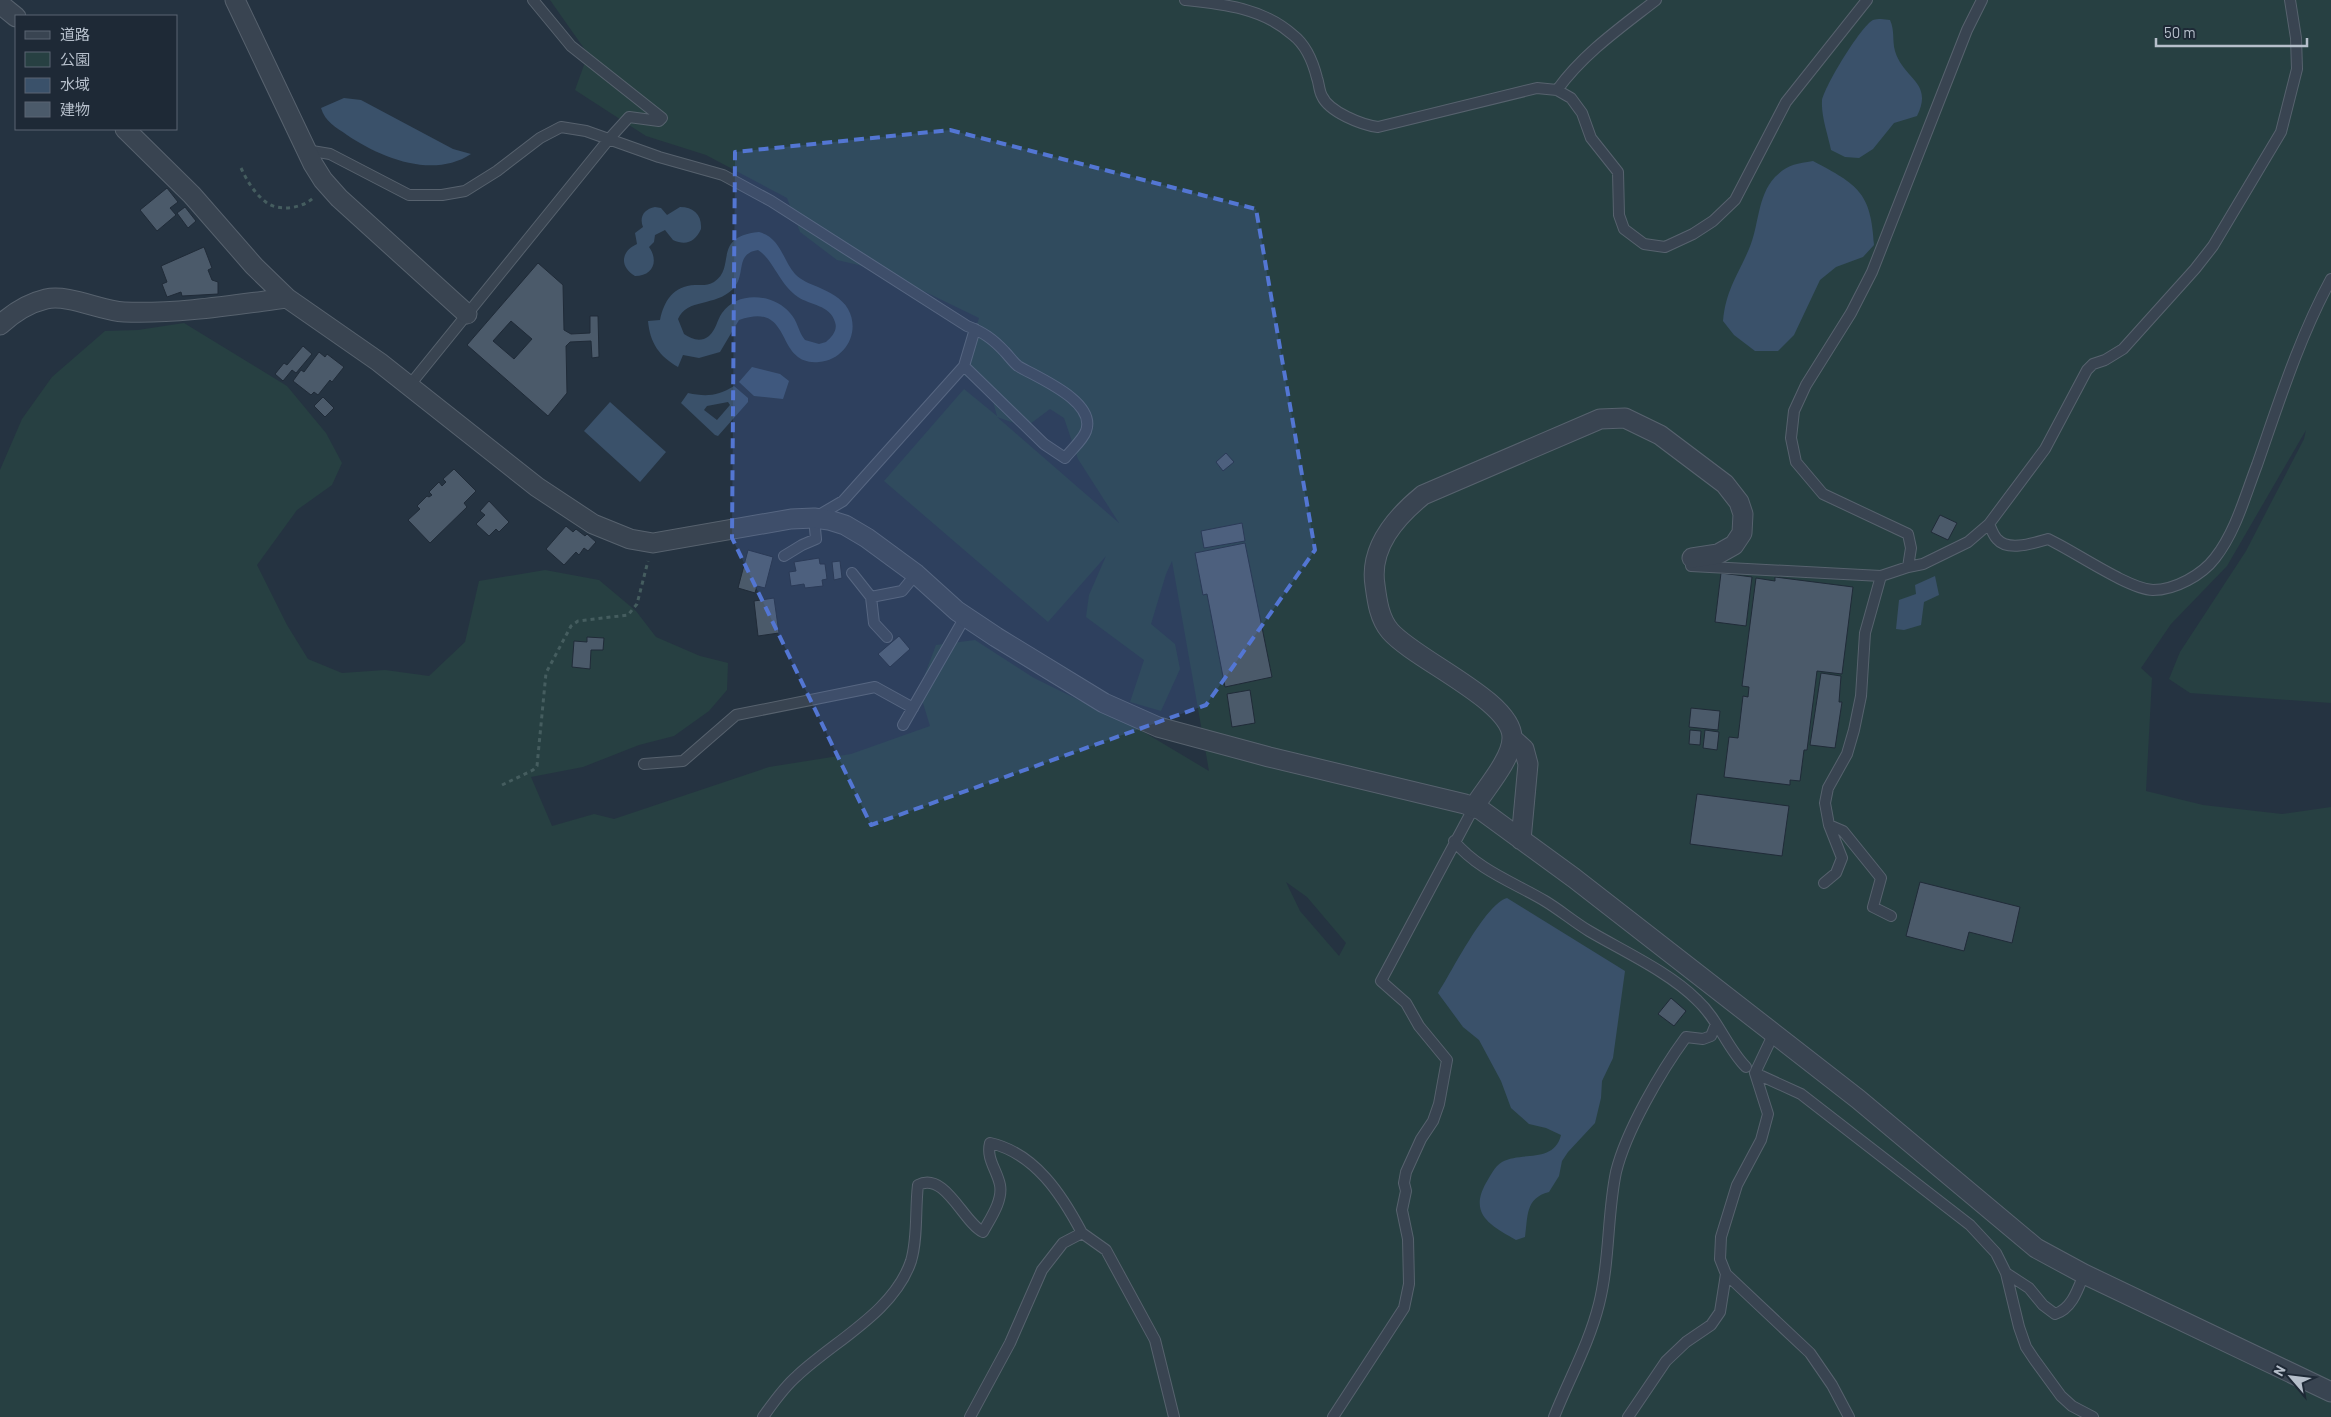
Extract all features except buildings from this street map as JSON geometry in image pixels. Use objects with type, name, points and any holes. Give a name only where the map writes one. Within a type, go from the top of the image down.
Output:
[{"type":"street","points":[[235,0],[306,150],[326,184],[467,314]]},
{"type":"street","points":[[0,4],[15,16]]},
{"type":"street","points":[[126,130],[192,195],[254,266],[287,298],[409,386],[537,487],[593,524],[630,539],[653,543],[791,519],[814,518],[845,525],[891,554],[965,617],[1104,703],[1158,727],[1474,807],[1521,840],[1774,1033],[1858,1099],[2036,1248],[2084,1274],[2331,1392]]},
{"type":"street","points":[[0,325],[26,306],[48,298],[84,302],[122,312],[190,311],[287,298]]},
{"type":"street","points":[[1474,807],[1506,760],[1512,738],[1508,721],[1490,702],[1402,642],[1389,629],[1378,606],[1374,577],[1378,551],[1389,530],[1405,510],[1423,495],[1600,419],[1625,418],[1660,435],[1725,484],[1740,502],[1743,514],[1742,533],[1734,545],[1718,554],[1692,562]]},
{"type":"street","points":[[1512,738],[1524,749],[1528,764],[1521,840]]},
{"type":"lane","points":[[409,386],[609,139],[629,117],[659,121],[662,118],[571,46],[533,0]]},
{"type":"lane","points":[[1185,0],[1230,5],[1267,17],[1294,35],[1308,52],[1322,97],[1334,108],[1362,124],[1378,127],[1537,88],[1557,90],[1571,98],[1582,113],[1591,138],[1618,172],[1619,215],[1624,229],[1644,244],[1665,247],[1713,221],[1735,200],[1786,102],[1867,0]]},
{"type":"lane","points":[[1557,90],[1574,67],[1600,43],[1656,0]]},
{"type":"lane","points":[[1908,567],[1911,548],[1908,534],[1823,494],[1796,462],[1791,438],[1794,411],[1806,385],[1851,313],[1872,272],[1963,39],[1982,0]]},
{"type":"lane","points":[[1692,562],[1881,576],[1923,564],[1968,542],[1989,524],[2045,449],[2087,370],[2093,364],[2105,360],[2123,349],[2196,269],[2213,246],[2262,161],[2274,145],[2281,132],[2297,69],[2296,38],[2290,0]]},
{"type":"lane","points":[[306,150],[330,154],[409,195],[442,195],[465,192],[497,171],[540,138],[561,127],[586,131],[723,175],[771,201],[974,329],[985,332],[1016,364],[1051,382],[1082,409],[1087,421],[1086,431],[1065,458],[1044,444],[964,366]]},
{"type":"lane","points":[[1989,524],[1996,539],[2004,544],[2020,545],[2048,539],[2133,585],[2153,590],[2187,580],[2200,572],[2214,559],[2225,544],[2238,516],[2298,350],[2331,279]]},
{"type":"lane","points":[[784,556],[816,539],[814,518],[843,501],[964,366],[974,329]]},
{"type":"lane","points":[[852,573],[871,597],[874,623],[887,637]]},
{"type":"lane","points":[[871,597],[902,591],[916,574]]},
{"type":"lane","points":[[1824,883],[1836,873],[1842,858],[1829,824],[1825,803],[1828,788],[1847,754],[1854,730],[1861,696],[1865,633],[1881,576]]},
{"type":"lane","points":[[903,725],[965,617]]},
{"type":"lane","points":[[644,764],[683,762],[736,715],[875,688],[913,708]]},
{"type":"lane","points":[[1333,1417],[1404,1308],[1409,1284],[1408,1239],[1402,1210],[1406,1191],[1404,1183],[1406,1172],[1421,1139],[1433,1121],[1439,1104],[1440,1085],[1447,1060],[1419,1026],[1406,1003],[1381,981],[1454,841],[1474,807]]},
{"type":"lane","points":[[1829,824],[1843,830],[1881,878],[1873,907],[1891,916]]},
{"type":"lane","points":[[1454,841],[1467,856],[1504,880],[1545,901],[1588,930],[1670,980],[1698,1000],[1716,1024],[1737,1058],[1746,1068]]},
{"type":"lane","points":[[1554,1417],[1583,1354],[1599,1304],[1616,1172],[1628,1139],[1664,1068],[1686,1037],[1704,1039],[1711,1036],[1716,1024]]},
{"type":"lane","points":[[1774,1033],[1755,1073],[1768,1114],[1762,1140],[1737,1184],[1721,1244],[1720,1259],[1726,1274],[1810,1353],[1832,1385],[1849,1417]]},
{"type":"lane","points":[[1755,1073],[1801,1094],[1970,1226],[1996,1253],[2006,1273],[2026,1347],[2061,1396],[2072,1406],[2092,1417]]},
{"type":"lane","points":[[763,1417],[795,1377],[874,1313],[896,1289],[912,1258],[918,1185],[925,1181],[933,1183],[943,1190],[955,1200],[975,1228],[983,1232],[997,1208],[1000,1186],[991,1161],[990,1143],[1000,1145],[1045,1176],[1071,1211],[1082,1233],[1106,1250],[1155,1340],[1174,1417]]},
{"type":"lane","points":[[970,1417],[1010,1343],[1042,1270],[1063,1243],[1082,1233]]},
{"type":"lane","points":[[2006,1273],[2029,1288],[2043,1305],[2055,1314],[2062,1312],[2071,1303],[2084,1274]]},
{"type":"lane","points":[[1628,1417],[1666,1361],[1686,1342],[1711,1325],[1720,1312],[1726,1274]]},
{"type":"path","points":[[241,168],[248,183],[268,204],[289,208],[308,203],[326,184]]},
{"type":"path","points":[[502,785],[533,770],[537,766],[546,673],[571,626],[578,621],[628,615],[637,604],[653,543]]},
{"type":"highlighted area","points":[[950,130],[1256,209],[1315,550],[1206,705],[871,825],[732,538],[735,152]]},
{"type":"green space","points":[[550,0],[2331,0],[2331,703],[2190,693],[2169,679],[2180,652],[2246,551],[2304,439],[2306,430],[2227,566],[2171,624],[2141,668],[2152,678],[2146,791],[2203,805],[2282,814],[2331,807],[2331,1417],[0,1417],[0,470],[22,419],[52,377],[105,331],[138,330],[184,323],[287,386],[326,433],[342,463],[332,485],[297,510],[257,565],[287,625],[308,659],[342,673],[385,670],[429,676],[465,642],[479,581],[545,570],[599,580],[636,611],[656,637],[700,656],[728,663],[727,690],[709,711],[674,736],[639,745],[583,767],[531,777],[552,826],[594,814],[614,819],[769,767],[851,754],[930,726],[919,690],[936,645],[975,640],[1034,678],[1142,731],[1209,771],[1172,561],[1166,574],[1151,624],[1175,644],[1180,669],[1161,711],[1130,702],[1144,660],[1086,617],[1089,595],[1106,556],[1048,622],[884,481],[964,389],[997,416],[991,394],[962,374],[979,318],[880,270],[837,260],[800,232],[787,198],[706,155],[646,136],[575,90],[588,54]],"holes":[[[1050,409],[1064,418],[1078,459],[1119,523],[997,417],[1026,427]],[[1286,882],[1307,897],[1346,943],[1339,956],[1300,911]]]},
{"type":"water","points":[[1873,20],[1890,20],[1895,51],[1904,68],[1920,88],[1922,95],[1921,105],[1917,116],[1894,123],[1873,149],[1859,158],[1845,157],[1831,150],[1822,101],[1829,83],[1860,33]]},
{"type":"water","points":[[344,98],[361,100],[453,149],[471,154],[456,161],[440,165],[424,165],[391,158],[375,151],[347,135],[331,124],[325,117],[321,108]]},
{"type":"water","points":[[1813,161],[1841,177],[1859,192],[1870,213],[1874,245],[1863,257],[1836,267],[1820,280],[1794,335],[1778,351],[1755,351],[1734,335],[1723,321],[1724,310],[1752,240],[1762,202],[1769,185],[1775,177],[1788,167]]},
{"type":"water","points":[[655,207],[661,208],[667,215],[680,207],[689,208],[698,216],[701,229],[693,240],[686,243],[673,240],[665,230],[655,235],[654,242],[649,247],[654,257],[652,267],[650,271],[635,276],[624,264],[625,255],[637,244],[635,233],[643,227],[643,214]]},
{"type":"water","points":[[759,232],[772,239],[797,276],[831,293],[845,305],[852,318],[853,327],[848,343],[836,356],[819,362],[805,361],[795,354],[777,326],[769,319],[757,316],[739,320],[720,352],[699,358],[683,355],[678,367],[657,348],[651,336],[648,321],[660,320],[667,301],[681,288],[707,285],[721,276],[730,246],[735,240],[744,235]],"holes":[[[758,250],[791,292],[829,312],[836,328],[830,338],[826,342],[819,344],[805,340],[793,316],[783,307],[775,302],[756,297],[746,298],[729,306],[722,313],[711,334],[706,338],[696,339],[684,334],[678,319],[682,312],[695,305],[726,295],[737,283],[743,260],[746,256]]]},
{"type":"water","points":[[752,367],[780,374],[789,381],[783,399],[754,396],[739,382]]},
{"type":"water","points":[[734,386],[748,398],[748,402],[718,436],[681,403],[688,393],[712,395]],"holes":[[[728,402],[730,405],[717,420],[704,410],[707,406]]]},
{"type":"water","points":[[610,402],[666,452],[640,482],[584,431]]},
{"type":"water","points":[[1935,576],[1939,595],[1924,602],[1921,625],[1904,630],[1896,629],[1899,600],[1916,594],[1915,585]]},
{"type":"water","points":[[1507,898],[1625,971],[1613,1058],[1602,1081],[1601,1098],[1595,1123],[1562,1161],[1559,1176],[1549,1192],[1541,1195],[1532,1204],[1529,1209],[1525,1237],[1516,1240],[1499,1230],[1485,1218],[1481,1211],[1481,1194],[1491,1174],[1499,1164],[1510,1159],[1536,1155],[1551,1150],[1557,1144],[1561,1135],[1546,1128],[1529,1124],[1511,1108],[1501,1081],[1479,1040],[1463,1027],[1438,993],[1479,925],[1498,903]]}]
